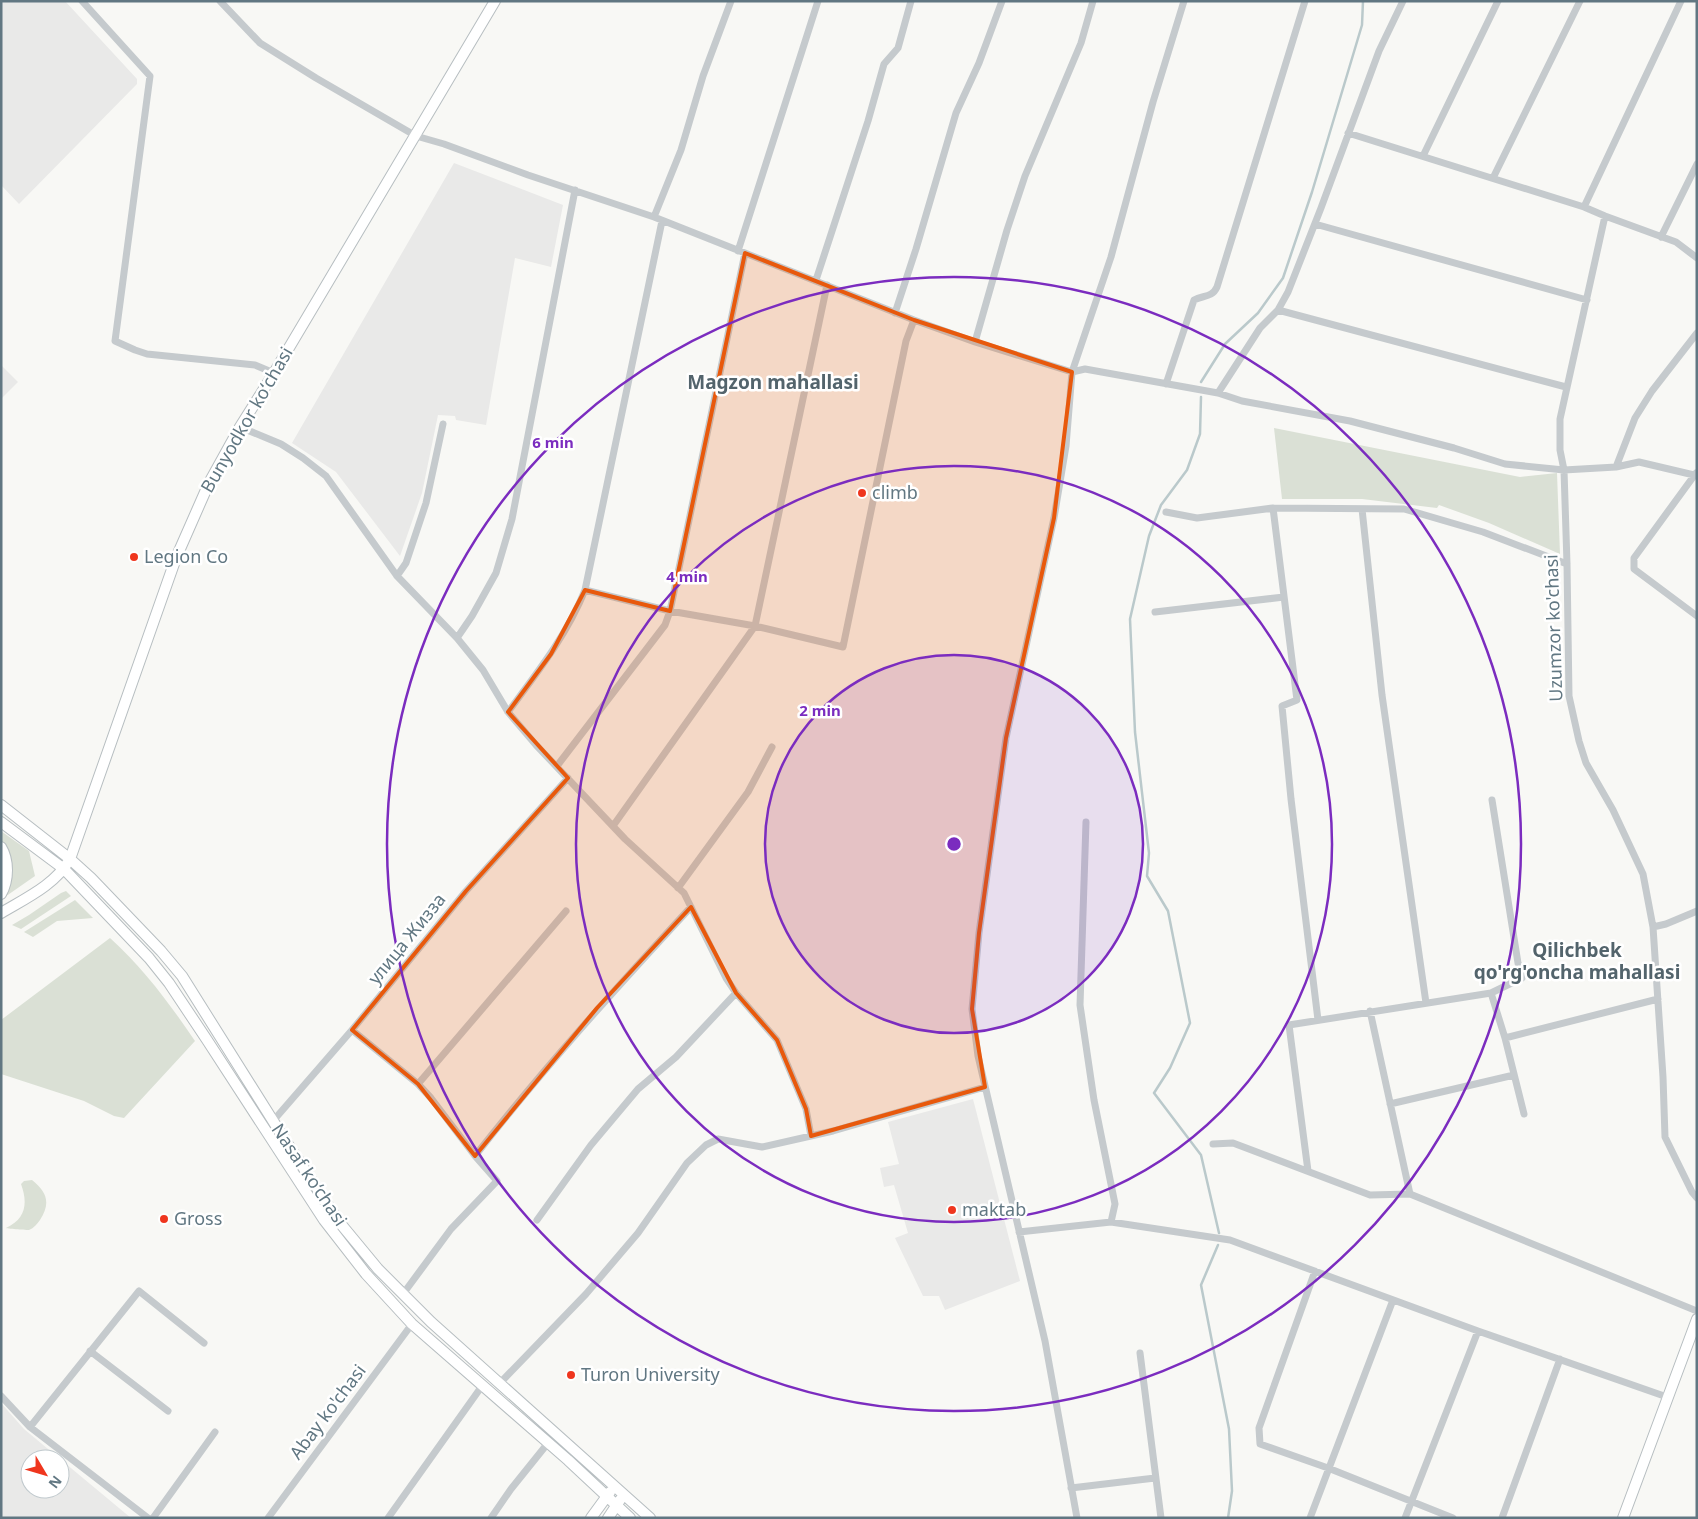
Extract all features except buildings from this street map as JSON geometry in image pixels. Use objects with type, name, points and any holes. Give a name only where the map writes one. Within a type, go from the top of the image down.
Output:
[{"type":"main road","name":"Bunyodkor koʻchasi","points":[[1,913],[51,882],[64,869],[70,859],[176,558],[209,483],[240,427],[416,136],[495,1]]},
{"type":"main road","name":"Nasaf ko‘chasi","points":[[1,805],[70,859],[142,931],[182,976],[340,1223],[378,1269],[431,1322],[650,1518]]},
{"type":"main road","name":"Nasaf ko‘chasi","points":[[1,822],[64,869],[136,943],[169,983],[324,1220],[366,1274],[412,1324],[548,1443],[630,1518]]},
{"type":"main road","points":[[1,847],[8,869],[1,894]]},
{"type":"main road","points":[[1623,1518],[1697,1319]]},
{"type":"main road","points":[[591,1518],[615,1485]]},
{"type":"main road","points":[[608,1518],[625,1494]]},
{"type":"street","points":[[82,1],[150,76],[115,340],[147,354],[255,365],[274,373]]},
{"type":"street","points":[[220,1],[260,43],[416,136],[654,217],[895,313],[975,342],[1072,372],[1085,368],[1218,393],[1242,401],[1350,421],[1454,448],[1505,464],[1564,470],[1616,467],[1639,462],[1696,473],[1634,558],[1634,569],[1697,616]]},
{"type":"street","points":[[654,217],[682,150],[703,76],[730,1]]},
{"type":"street","points":[[557,766],[665,625],[670,611],[742,252],[818,1]]},
{"type":"street","points":[[816,280],[868,120],[884,64],[898,48],[911,1]]},
{"type":"street","points":[[895,313],[956,113],[979,63],[1002,1]]},
{"type":"street","points":[[975,342],[1007,230],[1025,176],[1081,43],[1093,1]]},
{"type":"street","points":[[1077,1518],[1045,1341],[978,1056],[972,1008],[979,933],[1006,738],[1054,518],[1066,446],[1072,372],[1111,257],[1153,102],[1184,1]]},
{"type":"street","points":[[1166,384],[1194,300],[1210,296],[1215,293],[1218,287],[1305,1]]},
{"type":"street","points":[[1218,393],[1260,328],[1278,310],[1288,292],[1315,224],[1378,51],[1403,1]]},
{"type":"street","points":[[1423,156],[1498,1]]},
{"type":"street","points":[[1493,178],[1580,1]]},
{"type":"street","points":[[1584,207],[1681,1]]},
{"type":"street","points":[[1348,133],[1584,207],[1676,242],[1697,258]]},
{"type":"street","points":[[1660,237],[1697,164]]},
{"type":"street","points":[[457,638],[472,616],[496,573],[512,520],[575,190]]},
{"type":"street","name":"Uzumzor ko'chasi","points":[[1605,216],[1560,419],[1560,450],[1564,470],[1569,696],[1586,763],[1613,810],[1642,874],[1653,927],[1665,1138],[1692,1192],[1697,1198]]},
{"type":"street","points":[[508,712],[551,654],[578,607],[585,590],[662,220]]},
{"type":"street","points":[[1315,224],[1587,300]]},
{"type":"street","points":[[613,826],[755,626],[827,285]]},
{"type":"street","points":[[1278,310],[1566,387]]},
{"type":"street","points":[[585,590],[670,611],[755,626],[843,647],[906,341],[914,320]]},
{"type":"street","points":[[1616,467],[1636,418],[1652,390],[1697,334]]},
{"type":"street","points":[[397,576],[406,563],[426,503],[443,424]]},
{"type":"street","points":[[240,427],[281,444],[326,476],[397,576],[457,638],[483,670],[508,712],[536,745],[613,826],[684,893],[726,978],[736,994],[777,1040],[806,1109],[811,1136]]},
{"type":"street","points":[[1166,512],[1197,518],[1273,508],[1404,509],[1483,532],[1567,564]]},
{"type":"street","points":[[1273,508],[1297,700],[1282,706],[1291,799],[1318,1020]]},
{"type":"street","points":[[1362,509],[1382,695],[1426,1003]]},
{"type":"street","points":[[1155,612],[1284,597]]},
{"type":"street","points":[[678,888],[748,792],[772,747]]},
{"type":"street","name":"улица Жизза","points":[[273,1121],[352,1030],[466,891],[568,778]]},
{"type":"street","points":[[1308,1171],[1289,1025],[1491,993],[1522,978],[1492,800]]},
{"type":"street","points":[[1086,822],[1080,1005],[1094,1100],[1115,1204],[1111,1222]]},
{"type":"street","points":[[475,1156],[523,1094],[597,1008],[691,907]]},
{"type":"street","points":[[418,1084],[566,911]]},
{"type":"street","points":[[1653,927],[1666,924],[1697,911]]},
{"type":"street","points":[[1491,993],[1505,1038],[1524,1114]]},
{"type":"street","points":[[537,1220],[591,1145],[638,1089],[676,1057],[736,994]]},
{"type":"street","points":[[1505,1038],[1658,999]]},
{"type":"street","points":[[1370,1011],[1410,1194]]},
{"type":"street","points":[[352,1030],[418,1084],[497,1181],[451,1230],[403,1294]]},
{"type":"street","points":[[1390,1104],[1514,1075]]},
{"type":"street","points":[[499,1384],[586,1294],[638,1233],[687,1163],[706,1146],[718,1139],[762,1147],[811,1136],[985,1087]]},
{"type":"street","points":[[1213,1144],[1233,1142],[1370,1195],[1410,1194],[1697,1311]]},
{"type":"street","points":[[1019,1232],[1111,1222],[1230,1240],[1478,1331],[1667,1397]]},
{"type":"street","points":[[1315,1271],[1258,1428],[1260,1444],[1328,1468],[1453,1518]]},
{"type":"street","points":[[30,1427],[139,1291],[204,1343]]},
{"type":"street","points":[[1310,1518],[1393,1300]]},
{"type":"street","name":"Abay ko'chasi","points":[[268,1518],[412,1324]]},
{"type":"street","points":[[1405,1518],[1478,1331]]},
{"type":"street","points":[[90,1351],[168,1411]]},
{"type":"street","points":[[1140,1353],[1161,1518]]},
{"type":"street","points":[[1502,1518],[1560,1359]]},
{"type":"street","points":[[388,1518],[482,1386]]},
{"type":"street","points":[[1,1396],[30,1427],[148,1518]]},
{"type":"street","points":[[153,1518],[216,1432]]},
{"type":"street","points":[[491,1518],[511,1489],[548,1443]]},
{"type":"street","points":[[1071,1488],[1155,1478]]},
{"type":"highlighted area","points":[[745,253],[914,320],[1072,372],[1054,518],[1006,738],[979,933],[972,1009],[985,1087],[811,1136],[806,1109],[777,1040],[736,993],[691,907],[597,1008],[475,1156],[418,1084],[352,1030],[466,891],[568,778],[508,712],[551,654],[585,590],[670,611]]},
{"type":"shaded area","points":[[1,1],[65,1],[137,79],[137,84],[19,204],[1,185]]},
{"type":"shaded area","points":[[454,163],[563,205],[551,267],[515,258],[486,425],[456,420],[455,416],[438,415],[422,493],[400,556],[336,472],[292,443]]},
{"type":"shaded area","points":[[1,365],[18,382],[1,399]]},
{"type":"shaded area","points":[[1274,428],[1520,477],[1557,473],[1560,554],[1489,523],[1439,505],[1437,508],[1362,499],[1282,499]]},
{"type":"shaded area","points":[[1,831],[29,851],[35,876],[2,899],[8,884],[8,852],[1,839]]},
{"type":"shaded area","points":[[66,891],[71,896],[21,929],[12,925],[61,893]]},
{"type":"shaded area","points":[[75,900],[93,918],[57,921],[33,937],[24,932]]},
{"type":"shaded area","points":[[110,938],[156,987],[195,1041],[124,1118],[114,1116],[84,1101],[1,1074],[1,1020]]},
{"type":"shaded area","name":"maktab","points":[[973,1099],[1020,1281],[945,1310],[939,1296],[923,1296],[895,1238],[908,1233],[894,1185],[884,1187],[880,1168],[899,1164],[888,1122]]},
{"type":"shaded area","points":[[32,1180],[41,1189],[46,1198],[46,1208],[40,1220],[29,1230],[6,1228],[18,1220],[24,1210],[25,1204],[21,1184],[24,1181]]},
{"type":"shaded area","points":[[1,1403],[24,1429],[48,1449],[20,1449],[20,1499],[70,1499],[70,1467],[131,1518],[1,1518]]},
{"type":"waterway","points":[[1201,382],[1225,344],[1258,313],[1283,278],[1312,192],[1362,25],[1363,1]]},
{"type":"waterway","points":[[1201,397],[1200,434],[1187,470],[1161,505],[1149,536],[1130,619],[1135,732],[1149,853],[1147,876],[1168,911],[1190,1023],[1170,1068],[1154,1093],[1201,1155],[1219,1233]]},
{"type":"waterway","points":[[1218,1245],[1201,1285],[1229,1429],[1232,1491],[1228,1518]]},
{"type":"place","name":"climb","points":[[862,493]]},
{"type":"place","name":"Legion Co","points":[[134,557]]},
{"type":"place","name":"maktab","points":[[952,1210]]},
{"type":"place","name":"Gross","points":[[164,1219]]},
{"type":"place","name":"Turon University","points":[[571,1375]]},
{"type":"district","name":"Magzon mahallasi","points":[[773,382]]},
{"type":"district","name":"Qilichbek qo'rg'oncha mahallasi","points":[[1577,961]]}]
